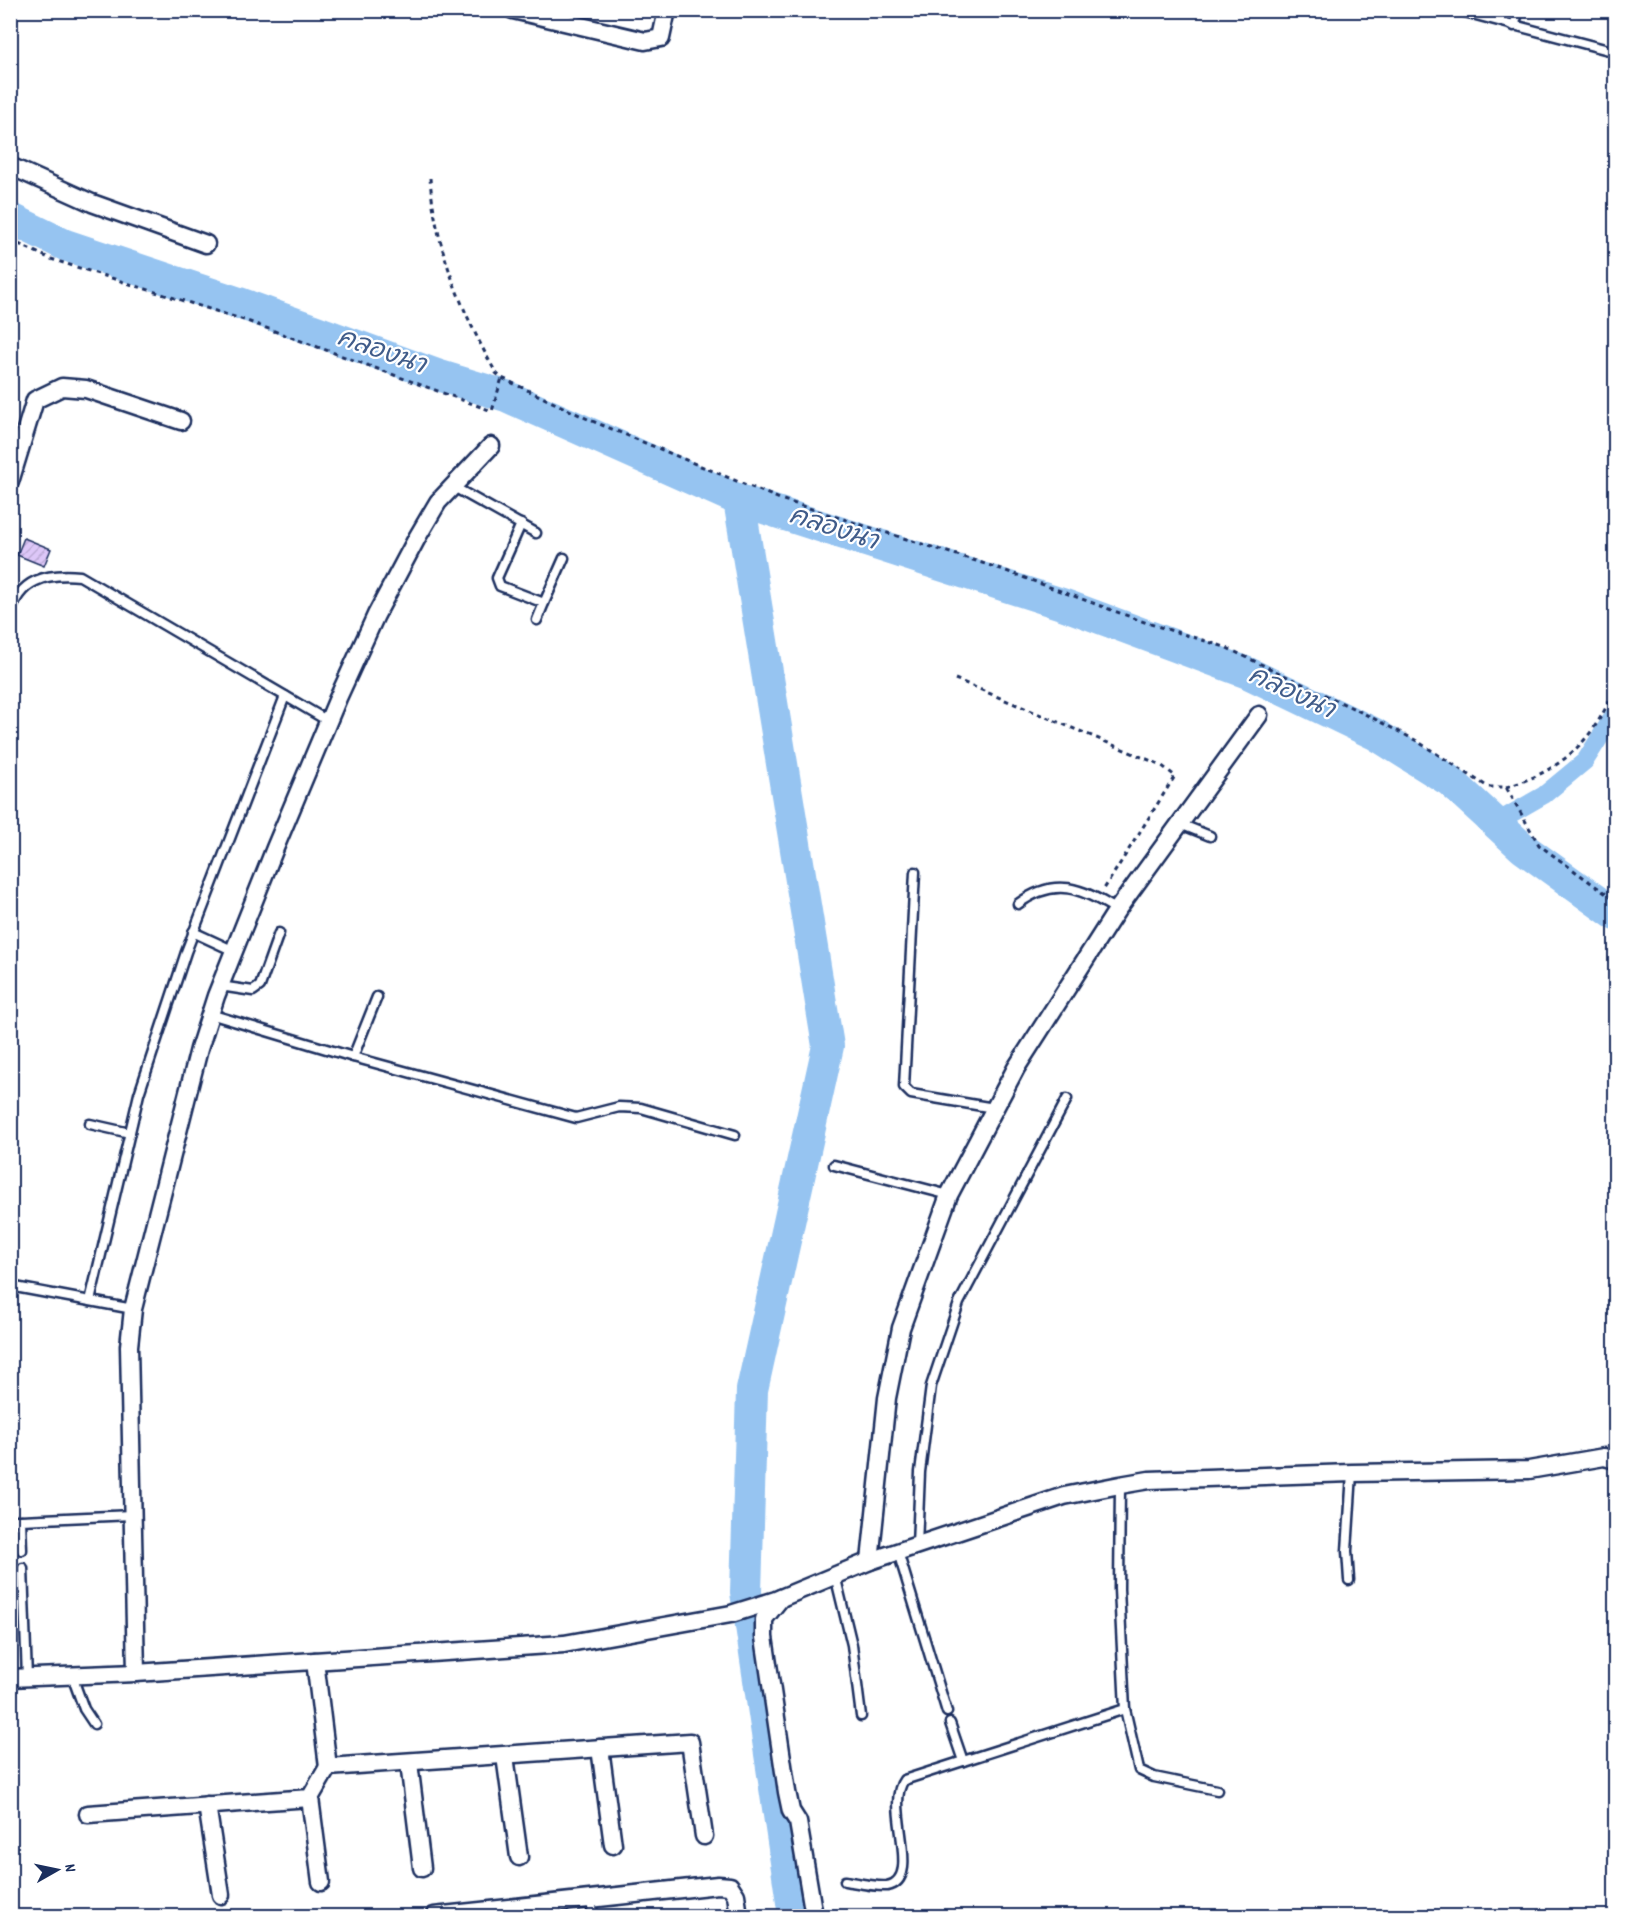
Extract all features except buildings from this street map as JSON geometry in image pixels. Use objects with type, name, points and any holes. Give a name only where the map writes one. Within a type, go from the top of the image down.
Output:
[{"type":"street","points":[[513,10],[645,41],[661,38],[667,10]]},
{"type":"street","points":[[10,166],[92,202],[206,244]]},
{"type":"street","points":[[10,482],[35,400],[62,387],[86,389],[181,421]]},
{"type":"street","points":[[136,1673],[129,1346],[133,1309],[210,1014],[328,721],[387,596],[438,502],[491,446]]},
{"type":"street","points":[[870,1561],[888,1398],[901,1328],[950,1195],[1016,1068],[1117,910],[1259,715]]},
{"type":"street","points":[[19,1678],[136,1673],[564,1644],[731,1614],[779,1599],[870,1561],[1064,1496],[1149,1480],[1528,1470],[1604,1457],[1616,1460]]},
{"type":"street","points":[[779,1599],[764,1619],[765,1646],[787,1792],[791,1811],[798,1822],[814,1917]]},
{"type":"street","points":[[315,1661],[328,1767],[310,1798],[321,1882]]},
{"type":"street","points":[[328,1767],[690,1742],[704,1836]]},
{"type":"street","points":[[600,1748],[614,1845]]},
{"type":"street","points":[[505,1756],[519,1857]]},
{"type":"street","points":[[409,1763],[422,1868]]},
{"type":"street","points":[[88,1814],[310,1798]]},
{"type":"street","points":[[207,1805],[221,1895]]},
{"type":"street","points":[[434,1917],[556,1910],[591,1899],[718,1885],[730,1886],[736,1895],[739,1917]]},
{"type":"lane","points":[[1457,10],[1616,52]]},
{"type":"lane","points":[[1514,26],[1519,10]]},
{"type":"lane","points":[[452,486],[536,533]]},
{"type":"lane","points":[[521,524],[498,583],[500,586],[544,603]]},
{"type":"lane","points":[[537,620],[564,558]]},
{"type":"lane","points":[[10,616],[23,590],[42,577],[60,574],[80,576],[328,721]]},
{"type":"lane","points":[[90,1301],[139,1094],[193,932],[285,696]]},
{"type":"lane","points":[[1180,824],[1210,836]]},
{"type":"lane","points":[[915,872],[904,1087],[911,1094],[994,1108]]},
{"type":"lane","points":[[1018,904],[1033,893],[1062,887],[1088,892],[1117,910]]},
{"type":"lane","points":[[193,932],[234,951]]},
{"type":"lane","points":[[220,986],[253,991],[260,986],[279,933]]},
{"type":"lane","points":[[353,1057],[377,997]]},
{"type":"lane","points":[[210,1014],[353,1057],[576,1118],[619,1107],[641,1108],[735,1135]]},
{"type":"lane","points":[[917,1546],[920,1472],[931,1386],[959,1303],[1067,1099]]},
{"type":"lane","points":[[90,1124],[130,1133]]},
{"type":"lane","points":[[834,1165],[950,1195]]},
{"type":"lane","points":[[10,1286],[133,1309]]},
{"type":"lane","points":[[1349,1580],[1347,1551],[1352,1473]]},
{"type":"lane","points":[[1120,1485],[1119,1589],[1125,1709],[1139,1770],[1154,1777],[1217,1790]]},
{"type":"lane","points":[[10,1520],[132,1515]]},
{"type":"lane","points":[[21,1520],[22,1550]]},
{"type":"lane","points":[[898,1552],[947,1712]]},
{"type":"lane","points":[[19,1678],[23,1568]]},
{"type":"lane","points":[[835,1575],[852,1644],[861,1716]]},
{"type":"lane","points":[[72,1676],[84,1709],[94,1724]]},
{"type":"lane","points":[[845,1881],[886,1886],[896,1882],[904,1869],[896,1806],[897,1789],[904,1780],[918,1773],[963,1761],[1125,1709]]},
{"type":"lane","points":[[950,1723],[963,1761]]},
{"type":"lane","points":[[591,1899],[593,1917]]},
{"type":"path","points":[[430,178],[436,230],[464,313],[496,373],[590,420],[780,499],[987,564],[1147,623],[1225,647],[1417,741],[1488,787],[1506,787],[1545,774],[1568,757],[1598,722],[1616,684]]},
{"type":"path","points":[[10,240],[51,259],[258,324],[492,411],[502,378]]},
{"type":"path","points":[[955,679],[1161,765],[1175,776],[1098,898]]},
{"type":"path","points":[[1506,787],[1539,845],[1616,901]]},
{"type":"waterway","name":"คลองนา","points":[[10,218],[65,245],[242,304],[437,375],[506,396],[739,500],[1065,605],[1248,673],[1375,734],[1450,781],[1523,848],[1616,915]]},
{"type":"waterway","points":[[739,500],[828,1046],[752,1390],[746,1592],[794,1916]]},
{"type":"waterway","points":[[1495,823],[1544,795],[1585,761],[1616,712]]}]
